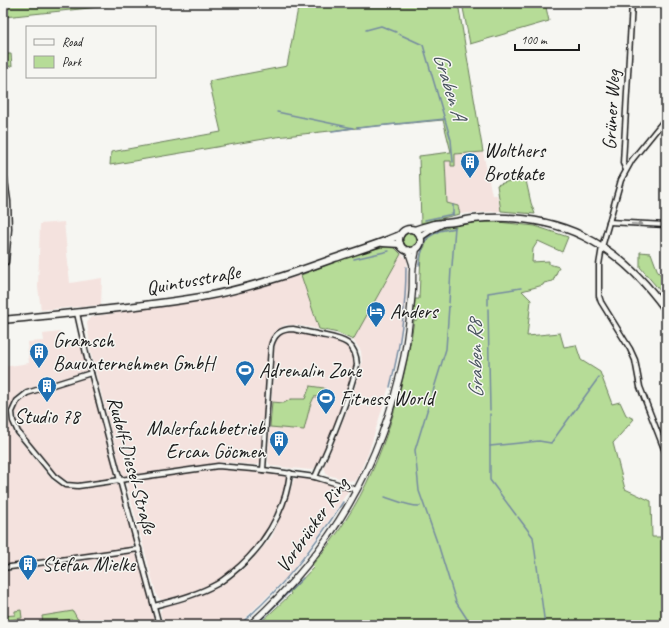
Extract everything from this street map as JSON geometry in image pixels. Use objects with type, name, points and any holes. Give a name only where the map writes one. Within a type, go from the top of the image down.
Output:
[{"type":"main road","points":[[414,230],[418,233],[420,244],[416,248],[408,250],[403,248],[400,244],[400,235],[404,231],[414,230],[436,223],[496,218],[540,222],[570,230],[602,247],[622,261],[651,290],[666,310]]},
{"type":"main road","points":[[420,238],[430,230],[443,223]]},
{"type":"main road","name":"Quintusstraße","points":[[3,320],[167,302],[231,291],[262,283],[383,243],[400,235]]},
{"type":"main road","name":"Quintusstraße","points":[[383,243],[400,244]]},
{"type":"main road","name":"Vorbrücker Ring","points":[[250,625],[268,609],[308,564],[342,516],[357,490],[383,431],[399,376],[410,317],[413,267],[416,248]]},
{"type":"main road","name":"Vorbrücker Ring","points":[[408,250],[413,267]]},
{"type":"street","name":"Grüner Weg","points":[[626,170],[623,163],[632,3]]},
{"type":"street","points":[[666,118],[632,160],[626,170],[609,222],[599,265],[599,296],[601,302],[630,349],[635,360],[640,387],[666,454]]},
{"type":"street","points":[[3,166],[5,201],[9,229],[5,262]]},
{"type":"street","points":[[609,222],[666,225]]},
{"type":"street","name":"Rudolf-Diesel-Straße","points":[[77,312],[91,373],[159,625]]},
{"type":"street","points":[[263,470],[271,346],[274,337],[278,333],[287,329],[293,329],[341,339],[350,345],[356,354],[357,360],[348,398],[334,435],[315,477]]},
{"type":"street","points":[[91,373],[27,393],[21,396],[12,412],[14,427],[61,483],[78,486],[218,466],[315,477],[357,490]]},
{"type":"street","points":[[154,606],[188,597],[208,589],[219,583],[245,563],[258,549],[268,534],[282,502],[290,473]]},
{"type":"street","points":[[3,568],[139,549]]},
{"type":"shaded area","points":[[483,152],[492,195],[497,195],[501,211],[460,214],[458,206],[447,203],[445,161],[451,161],[455,166],[454,154]]},
{"type":"shaded area","points":[[64,222],[70,283],[102,278],[101,305],[41,310],[38,287],[40,224]]},
{"type":"shaded area","points":[[401,254],[407,259],[408,285],[404,320],[394,371],[368,454],[355,482],[327,475],[324,467],[351,401],[362,364],[361,351],[353,340]]},
{"type":"shaded area","points":[[301,275],[319,329],[285,325],[275,331],[270,340],[268,351],[262,461],[257,465],[224,462],[124,476],[91,354],[87,323],[90,318],[205,300]]},
{"type":"shaded area","points":[[296,331],[336,339],[350,345],[355,354],[356,364],[346,399],[320,462],[311,470],[271,466],[268,462],[275,342],[280,335],[287,332]]},
{"type":"shaded area","points":[[60,332],[61,343],[80,340],[88,367],[86,371],[24,390],[16,397],[11,407],[10,421],[12,428],[14,433],[53,481],[74,489],[116,484],[120,486],[134,543],[131,547],[3,566],[3,367],[29,363],[27,342],[44,341],[43,334]]},
{"type":"shaded area","points":[[86,378],[91,381],[115,474],[112,478],[73,483],[59,477],[21,430],[18,425],[16,411],[20,403],[28,396]]},
{"type":"shaded area","points":[[219,469],[284,474],[287,479],[280,502],[266,532],[243,561],[217,581],[186,594],[162,600],[157,597],[127,485],[130,481]]},
{"type":"shaded area","points":[[300,476],[347,487],[349,490],[322,531],[288,576],[238,625],[164,625],[160,612],[163,607],[189,600],[220,587],[247,566],[272,537],[286,504],[294,479]]},
{"type":"shaded area","points":[[134,553],[138,557],[155,625],[3,625],[3,572]]},
{"type":"green space","points":[[4,3],[118,3],[118,5],[4,17]]},
{"type":"green space","points":[[299,3],[458,3],[483,152],[455,154],[455,166],[451,166],[451,161],[445,161],[447,203],[458,206],[460,214],[421,223],[419,156],[451,152],[443,120],[276,137],[110,165],[111,152],[221,132],[209,81],[287,66]]},
{"type":"green space","points":[[462,3],[545,3],[549,21],[470,44]]},
{"type":"green space","points":[[3,54],[11,54],[12,66],[3,67]]},
{"type":"green space","points":[[525,176],[535,214],[501,211],[497,185]]},
{"type":"green space","points":[[481,222],[498,222],[535,226],[568,237],[562,252],[538,241],[533,249],[532,262],[549,261],[549,264],[559,267],[553,281],[522,291],[531,300],[527,336],[560,333],[564,347],[576,345],[581,360],[600,372],[612,404],[620,402],[626,415],[634,419],[613,443],[625,489],[651,501],[652,537],[666,537],[666,625],[258,625],[291,594],[290,592],[314,567],[312,565],[331,542],[360,496],[382,448],[391,422],[405,370],[414,320],[417,320],[418,315],[414,315],[415,299],[419,299],[421,253],[429,236],[431,233],[451,226]]},
{"type":"green space","points":[[407,232],[413,232],[418,237],[416,246],[413,248],[407,248],[402,243],[402,237]]},
{"type":"green space","points":[[393,246],[401,254],[353,340],[338,333],[319,329],[301,275],[358,253],[381,247]]},
{"type":"green space","points":[[640,252],[651,253],[658,272],[666,281],[666,298],[640,267]]},
{"type":"green space","points":[[310,386],[324,388],[327,396],[314,397],[310,406],[304,430],[270,427],[272,402],[284,403],[291,399],[305,399]]},
{"type":"green space","points":[[21,610],[22,618],[3,621],[3,616],[15,615],[15,611]]},
{"type":"green space","points":[[73,611],[78,620],[83,619],[85,625],[75,625],[72,619],[43,624],[42,616]]},
{"type":"waterway","name":"Graben A","points":[[366,30],[381,26],[396,32]]},
{"type":"waterway","name":"Graben A","points":[[399,34],[423,45],[451,140],[453,162]]},
{"type":"waterway","points":[[277,112],[353,128]]},
{"type":"waterway","points":[[357,128],[445,119]]},
{"type":"waterway","points":[[332,131],[352,128]]},
{"type":"waterway","name":"Graben A","points":[[453,205],[453,215]]},
{"type":"waterway","points":[[425,220],[453,214]]},
{"type":"waterway","name":"Graben A","points":[[452,266],[455,227]]},
{"type":"waterway","points":[[419,265],[427,238],[439,231],[455,228]]},
{"type":"waterway","points":[[354,259],[389,251]]},
{"type":"waterway","points":[[390,387],[402,328],[406,267]]},
{"type":"waterway","name":"Graben A","points":[[449,303],[451,269]]},
{"type":"waterway","name":"Graben R8","points":[[488,305],[488,293],[521,288]]},
{"type":"waterway","name":"Graben A","points":[[437,542],[419,491],[415,450],[446,349],[449,306]]},
{"type":"waterway","name":"Graben R8","points":[[488,309],[490,410]]},
{"type":"waterway","points":[[490,446],[539,441],[551,443],[599,377]]},
{"type":"waterway","name":"Graben R8","points":[[490,414],[490,480],[516,515]]},
{"type":"waterway","points":[[385,497],[407,504],[420,506]]},
{"type":"waterway","points":[[239,625],[254,612],[296,568],[343,502]]},
{"type":"waterway","name":"Graben R8","points":[[518,517],[533,537],[545,625]]},
{"type":"waterway","name":"Graben A","points":[[438,544],[456,602],[471,625]]},
{"type":"waterway","points":[[256,625],[303,578]]},
{"type":"place","name":"Wolthers Brotkate","points":[[470,179]]},
{"type":"place","name":"Anders","points":[[376,328]]},
{"type":"place","name":"Gramsch Bauunternehmen GmbH","points":[[39,369]]},
{"type":"place","name":"Adrenalin Zone","points":[[245,387]]},
{"type":"place","name":"Studio 78","points":[[47,403]]},
{"type":"place","name":"Fitness World","points":[[326,415]]},
{"type":"place","name":"Malerfachbetrieb Ercan Göcmen","points":[[279,457]]},
{"type":"place","name":"Stefan Mielke","points":[[28,581]]}]
